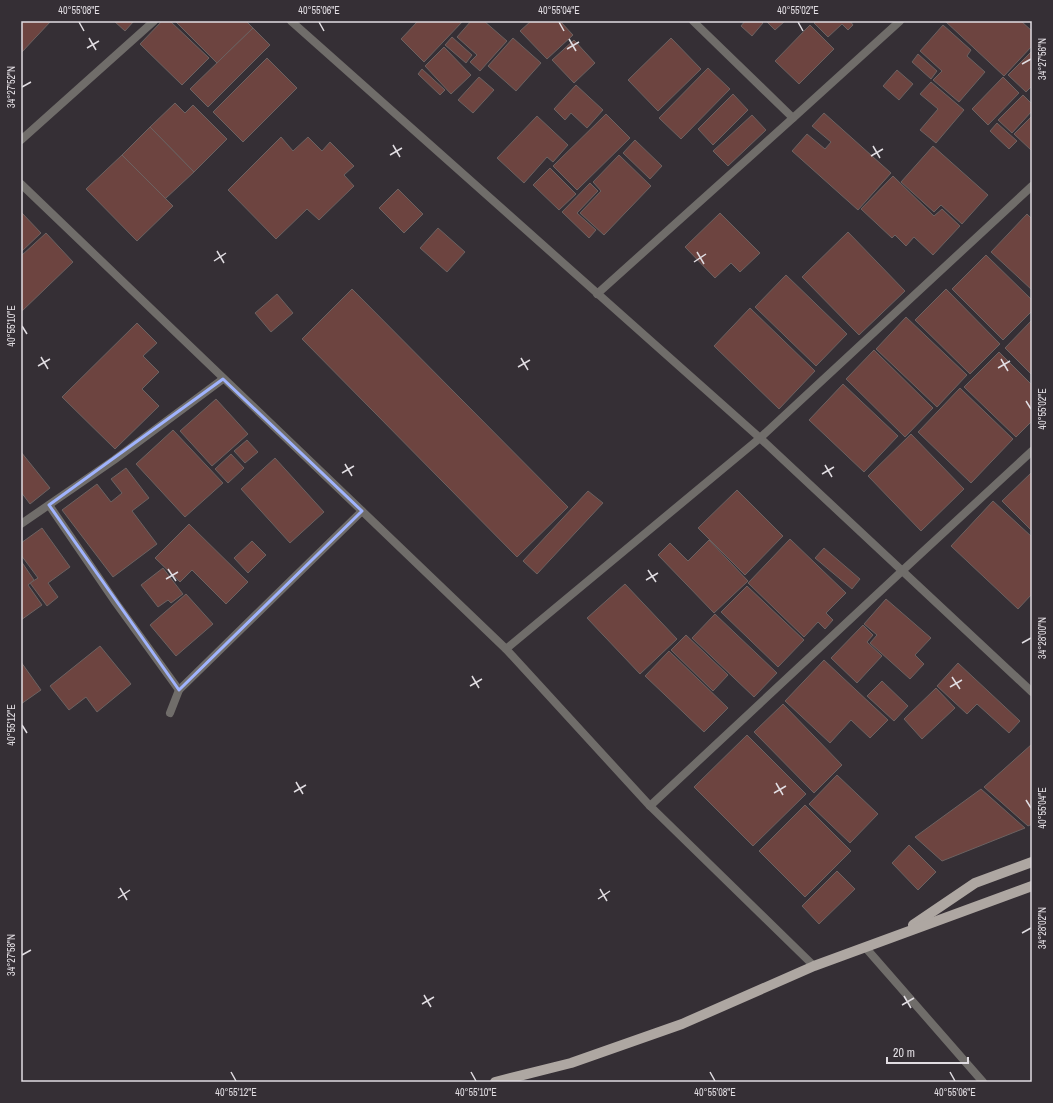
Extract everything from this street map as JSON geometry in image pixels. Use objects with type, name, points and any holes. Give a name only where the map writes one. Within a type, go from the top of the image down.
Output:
[{"type":"main road","points":[[900,934],[975,883],[1032,862]]},
{"type":"main road","points":[[495,1082],[571,1063],[682,1024],[814,966],[1032,886]]},
{"type":"street","points":[[21,140],[154,21]]},
{"type":"street","points":[[291,21],[760,438],[1032,692]]},
{"type":"street","points":[[693,21],[794,118]]},
{"type":"street","points":[[597,294],[900,21]]},
{"type":"street","points":[[21,184],[506,649],[650,806],[814,966]]},
{"type":"street","points":[[506,649],[760,438],[1032,186]]},
{"type":"street","points":[[21,524],[114,460],[224,379]]},
{"type":"street","points":[[650,806],[1032,451]]},
{"type":"street","points":[[49,505],[116,603],[179,690]]},
{"type":"street","points":[[170,713],[179,690],[362,511]]},
{"type":"street","points":[[865,948],[984,1082]]},
{"type":"highlighted area","points":[[223,379],[362,511],[179,690],[49,505]]},
{"type":"building","points":[[21,21],[51,21],[21,53]]},
{"type":"building","points":[[114,21],[134,21],[125,31]]},
{"type":"building","points":[[162,21],[170,21],[209,58],[182,85],[140,44]]},
{"type":"building","points":[[175,21],[246,21],[253,28],[217,63]]},
{"type":"building","points":[[418,21],[463,21],[424,62],[401,39]]},
{"type":"building","points":[[471,21],[484,21],[507,41],[480,71],[470,62],[477,55],[457,37]]},
{"type":"building","points":[[531,21],[560,21],[573,35],[547,59],[520,31]]},
{"type":"building","points":[[745,21],[761,21],[763,23],[752,36],[741,26]]},
{"type":"building","points":[[766,21],[785,21],[775,30]]},
{"type":"building","points":[[816,21],[850,21],[853,25],[848,30],[842,24],[828,37],[814,23]]},
{"type":"building","points":[[945,21],[1021,21],[1032,31],[1032,46],[1004,76]]},
{"type":"building","points":[[810,25],[834,49],[799,84],[775,61]]},
{"type":"building","points":[[943,25],[971,50],[967,56],[985,72],[959,102],[933,80],[942,71],[920,51]]},
{"type":"building","points":[[253,28],[270,45],[208,107],[190,89]]},
{"type":"building","points":[[452,37],[472,55],[466,63],[445,45]]},
{"type":"building","points":[[513,38],[541,63],[516,91],[488,66]]},
{"type":"building","points":[[671,38],[701,69],[658,111],[628,80]]},
{"type":"building","points":[[574,40],[595,63],[574,83],[552,60]]},
{"type":"building","points":[[444,47],[471,75],[451,94],[425,66]]},
{"type":"building","points":[[1032,51],[1032,88],[1031,87],[1026,92],[1008,75]]},
{"type":"building","points":[[918,54],[937,71],[931,79],[912,62]]},
{"type":"building","points":[[267,58],[297,88],[243,142],[213,112]]},
{"type":"building","points":[[708,68],[730,89],[681,139],[659,118]]},
{"type":"building","points":[[422,69],[445,90],[440,95],[418,74]]},
{"type":"building","points":[[897,70],[913,84],[899,100],[883,86]]},
{"type":"building","points":[[479,77],[494,90],[473,113],[458,100]]},
{"type":"building","points":[[1003,77],[1019,93],[988,125],[972,109]]},
{"type":"building","points":[[931,82],[964,110],[936,143],[920,130],[938,109],[920,94]]},
{"type":"building","points":[[576,85],[603,110],[587,128],[571,113],[565,120],[554,109]]},
{"type":"building","points":[[733,94],[748,110],[713,145],[698,129]]},
{"type":"building","points":[[1023,95],[1032,104],[1032,111],[1012,133],[998,120]]},
{"type":"building","points":[[175,103],[185,113],[193,105],[227,139],[194,172],[150,127]]},
{"type":"building","points":[[824,113],[891,173],[858,210],[792,151],[807,134],[825,149],[831,142],[812,126]]},
{"type":"building","points":[[606,114],[630,138],[577,190],[553,166]]},
{"type":"building","points":[[752,115],[766,130],[728,166],[713,151]]},
{"type":"building","points":[[537,116],[568,145],[553,162],[547,157],[524,183],[497,158]]},
{"type":"building","points":[[1032,116],[1032,150],[1031,150],[1014,134]]},
{"type":"building","points":[[997,123],[1017,141],[1009,149],[990,131]]},
{"type":"building","points":[[150,127],[194,172],[165,199],[122,155]]},
{"type":"building","points":[[281,137],[293,151],[308,137],[322,151],[330,142],[354,166],[344,175],[354,186],[319,220],[307,209],[276,239],[228,190]]},
{"type":"building","points":[[635,140],[662,166],[650,179],[623,153]]},
{"type":"building","points":[[933,146],[988,195],[962,224],[941,205],[934,212],[901,182]]},
{"type":"building","points":[[122,155],[173,206],[137,241],[86,189]]},
{"type":"building","points":[[619,155],[651,186],[604,235],[580,213],[601,191],[593,182]]},
{"type":"building","points":[[550,168],[576,194],[559,210],[533,185]]},
{"type":"building","points":[[893,176],[934,216],[942,209],[960,226],[933,255],[914,237],[906,246],[895,235],[892,238],[861,209]]},
{"type":"building","points":[[590,183],[598,191],[577,213],[596,230],[589,238],[562,212]]},
{"type":"building","points":[[398,189],[423,214],[404,233],[379,208]]},
{"type":"building","points":[[21,212],[41,233],[21,252]]},
{"type":"building","points":[[720,213],[760,253],[740,272],[731,263],[715,278],[685,247]]},
{"type":"building","points":[[1027,214],[1032,219],[1032,290],[991,252]]},
{"type":"building","points":[[438,228],[465,252],[447,272],[420,248]]},
{"type":"building","points":[[848,232],[905,291],[859,335],[802,277]]},
{"type":"building","points":[[46,233],[73,262],[21,312],[21,256]]},
{"type":"building","points":[[986,255],[1032,300],[1032,311],[1003,340],[952,289]]},
{"type":"building","points":[[786,275],[847,334],[816,366],[755,307]]},
{"type":"building","points":[[352,289],[568,507],[517,557],[302,339]]},
{"type":"building","points":[[946,289],[1000,344],[970,374],[915,320]]},
{"type":"building","points":[[277,294],[293,313],[271,332],[255,313]]},
{"type":"building","points":[[750,308],[815,371],[779,409],[714,346]]},
{"type":"building","points":[[906,317],[967,375],[937,407],[876,349]]},
{"type":"building","points":[[1032,320],[1032,375],[1005,348]]},
{"type":"building","points":[[137,323],[157,343],[143,356],[159,372],[142,389],[159,406],[115,449],[62,397]]},
{"type":"building","points":[[874,350],[933,408],[905,437],[846,379]]},
{"type":"building","points":[[999,352],[1032,385],[1032,421],[1016,437],[964,387]]},
{"type":"building","points":[[843,384],[898,436],[864,472],[809,420]]},
{"type":"building","points":[[960,388],[1013,439],[971,483],[918,432]]},
{"type":"building","points":[[216,399],[248,434],[212,466],[180,431]]},
{"type":"building","points":[[173,430],[223,483],[185,517],[136,464]]},
{"type":"building","points":[[911,434],[964,489],[921,531],[868,476]]},
{"type":"building","points":[[247,440],[258,452],[245,463],[234,451]]},
{"type":"building","points":[[21,452],[50,488],[30,504],[21,492]]},
{"type":"building","points":[[231,454],[244,468],[228,483],[215,469]]},
{"type":"building","points":[[275,458],[324,512],[290,543],[241,489]]},
{"type":"building","points":[[126,468],[149,498],[132,511],[157,544],[113,577],[62,510],[97,484],[111,502],[122,493],[111,479]]},
{"type":"building","points":[[1032,472],[1032,531],[1002,501]]},
{"type":"building","points":[[737,490],[783,536],[745,575],[698,528]]},
{"type":"building","points":[[588,491],[603,503],[537,574],[523,561]]},
{"type":"building","points":[[993,501],[1032,537],[1032,594],[1018,609],[951,546]]},
{"type":"building","points":[[189,524],[248,582],[226,604],[192,570],[180,582],[155,558]]},
{"type":"building","points":[[42,528],[70,567],[48,583],[58,597],[47,606],[30,583],[38,578],[21,555],[21,543]]},
{"type":"building","points":[[790,539],[846,593],[826,613],[833,620],[825,629],[818,622],[804,637],[748,583]]},
{"type":"building","points":[[709,540],[748,581],[714,613],[658,555],[670,543],[688,561]]},
{"type":"building","points":[[252,541],[266,555],[248,573],[234,558]]},
{"type":"building","points":[[824,548],[860,579],[852,589],[815,558]]},
{"type":"building","points":[[21,561],[34,580],[28,585],[42,605],[21,620]]},
{"type":"building","points":[[163,568],[183,594],[171,603],[168,600],[158,607],[141,585]]},
{"type":"building","points":[[625,584],[677,639],[640,674],[587,618]]},
{"type":"building","points":[[747,586],[804,640],[778,667],[721,612]]},
{"type":"building","points":[[186,594],[213,624],[176,656],[150,625]]},
{"type":"building","points":[[886,599],[931,638],[915,655],[924,664],[910,679],[870,643],[877,635],[864,624]]},
{"type":"building","points":[[715,614],[777,673],[754,697],[692,638]]},
{"type":"building","points":[[863,625],[873,635],[867,642],[882,656],[857,683],[831,658]]},
{"type":"building","points":[[686,635],[728,675],[713,691],[671,650]]},
{"type":"building","points":[[100,646],[131,684],[97,712],[86,697],[69,710],[50,686]]},
{"type":"building","points":[[669,651],[728,708],[704,732],[645,676]]},
{"type":"building","points":[[824,660],[888,720],[870,738],[851,720],[830,743],[785,701]]},
{"type":"building","points":[[21,662],[41,690],[21,704]]},
{"type":"building","points":[[958,663],[1020,721],[1009,733],[977,704],[967,714],[937,686]]},
{"type":"building","points":[[882,681],[908,706],[894,721],[867,696]]},
{"type":"building","points":[[936,688],[955,708],[922,739],[904,719]]},
{"type":"building","points":[[783,704],[842,765],[814,793],[754,732]]},
{"type":"building","points":[[747,735],[806,794],[753,846],[694,787]]},
{"type":"building","points":[[1032,744],[1032,824],[1028,826],[984,787]]},
{"type":"building","points":[[837,775],[878,814],[850,843],[809,804]]},
{"type":"building","points":[[981,789],[1025,828],[942,861],[915,837]]},
{"type":"building","points":[[805,805],[851,851],[805,897],[759,851]]},
{"type":"building","points":[[909,845],[936,872],[918,890],[892,863]]},
{"type":"building","points":[[837,871],[855,889],[819,924],[802,906]]}]
